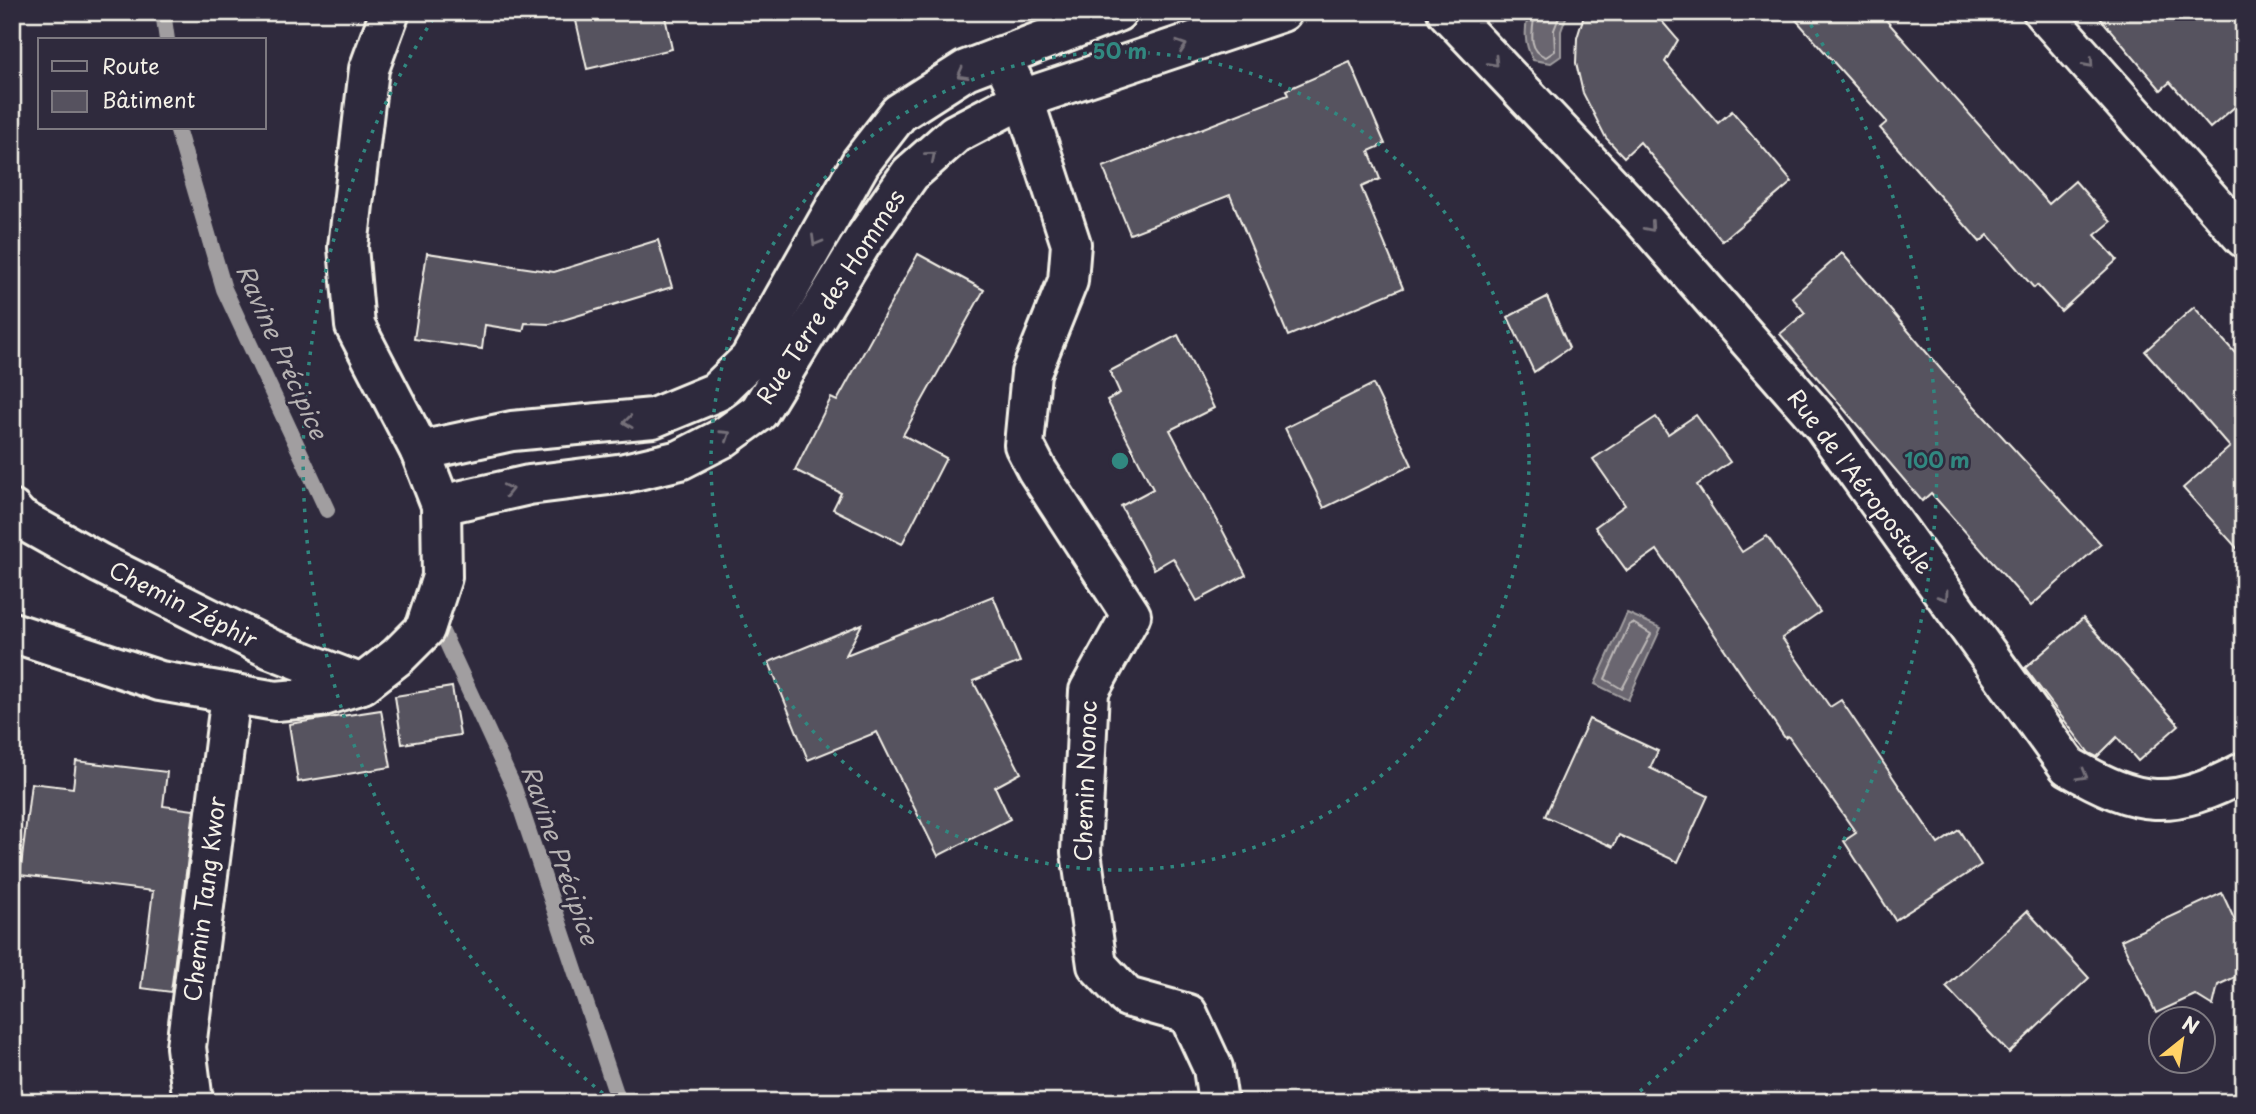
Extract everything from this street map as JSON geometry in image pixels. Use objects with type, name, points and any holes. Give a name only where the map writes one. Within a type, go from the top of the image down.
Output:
[{"type":"street","points":[[12,632],[160,681],[276,701],[320,697],[362,684],[398,656],[425,629],[442,577],[441,505],[419,451],[355,326],[348,247],[369,69],[390,12]]},
{"type":"street","name":"Rue Terre des Hommes","points":[[419,451],[512,431],[653,418],[716,392],[749,360],[861,162],[899,113],[966,70],[1116,12]]},
{"type":"street","name":"Rue Terre des Hommes","points":[[441,505],[529,485],[625,473],[680,460],[723,438],[759,412],[863,241],[910,174],[956,134],[1022,99],[1282,12]]},
{"type":"street","name":"Rue de l'Aéropostale","points":[[1447,12],[1641,217],[1824,425],[2068,766],[2102,786],[2143,799],[2173,801],[2212,789],[2244,772]]},
{"type":"street","points":[[2043,12],[2244,238]]},
{"type":"street","points":[[1001,56],[1022,99]]},
{"type":"street","name":"Chemin Nonoc","points":[[1022,99],[1071,244],[1068,281],[1031,373],[1024,445],[1131,615],[1088,691],[1081,852],[1097,965],[1127,997],[1188,1014],[1213,1068],[1218,1102]]},
{"type":"street","name":"Chemin Zéphir","points":[[12,510],[19,518],[99,563],[260,644],[362,684]]},
{"type":"street","name":"Chemin Tang Kwor","points":[[193,1102],[186,1047],[231,695]]},
{"type":"water","points":[[1529,12],[1568,12],[1561,31],[1561,56],[1551,63],[1533,60],[1530,54],[1526,36]]},
{"type":"water","points":[[1627,613],[1661,628],[1628,700],[1595,684]]},
{"type":"building","points":[[574,12],[664,12],[672,49],[587,69]]},
{"type":"building","points":[[1585,12],[1654,12],[1678,40],[1665,62],[1718,123],[1732,111],[1792,182],[1722,241],[1640,142],[1624,157],[1606,138],[1583,93],[1576,63],[1577,38]]},
{"type":"building","points":[[1789,12],[1879,12],[2049,204],[2075,181],[2111,222],[2095,235],[2117,260],[2061,311],[2037,285],[2034,288],[1988,235],[1980,242],[1880,128],[1887,122]]},
{"type":"building","points":[[2095,12],[2233,12],[2244,25],[2244,99],[2210,128],[2170,82],[2161,90]]},
{"type":"building","points":[[1350,62],[1385,144],[1369,151],[1380,179],[1361,187],[1403,288],[1288,336],[1230,195],[1130,234],[1103,167],[1288,95],[1286,90]]},
{"type":"building","points":[[658,240],[672,287],[550,324],[525,323],[523,331],[485,325],[482,349],[414,339],[427,253],[554,272]]},
{"type":"building","points":[[1842,253],[1944,373],[2101,544],[2031,606],[1931,493],[1922,501],[1780,334],[1805,313],[1792,297]]},
{"type":"building","points":[[918,254],[984,290],[903,435],[946,458],[902,544],[833,509],[841,493],[795,470],[831,398],[837,401]]},
{"type":"building","points":[[1547,297],[1569,348],[1534,372],[1508,317]]},
{"type":"building","points":[[2194,307],[2244,363],[2244,556],[2183,488],[2230,447],[2145,351]]},
{"type":"building","points":[[1178,335],[1214,408],[1170,430],[1246,575],[1197,601],[1173,558],[1154,569],[1121,506],[1153,489],[1107,400],[1120,393],[1110,371]]},
{"type":"building","points":[[1373,384],[1412,465],[1324,508],[1285,428]]},
{"type":"building","points":[[1696,415],[1730,462],[1697,485],[1742,552],[1767,536],[1820,612],[1782,638],[1830,707],[1841,700],[1938,844],[1959,830],[1981,865],[1895,920],[1844,841],[1856,833],[1788,736],[1785,738],[1657,550],[1627,571],[1595,527],[1625,505],[1593,459],[1656,417],[1668,434]]},
{"type":"building","points":[[993,596],[1020,662],[973,681],[1021,773],[995,787],[1010,819],[938,856],[877,732],[808,760],[769,662],[862,624],[846,655]]},
{"type":"building","points":[[2083,618],[2179,725],[2138,761],[2117,737],[2097,757],[2089,753],[2025,668]]},
{"type":"building","points":[[452,687],[460,735],[402,744],[395,696]]},
{"type":"building","points":[[381,710],[391,767],[298,782],[289,724]]},
{"type":"building","points":[[1589,719],[1658,751],[1650,768],[1708,796],[1678,862],[1619,835],[1613,847],[1545,816]]},
{"type":"building","points":[[76,761],[167,772],[163,806],[194,810],[171,992],[141,988],[153,891],[20,875],[31,783],[73,788]]},
{"type":"building","points":[[2222,893],[2244,940],[2244,973],[2218,985],[2213,1006],[2195,995],[2171,1006],[2153,1006],[2121,940]]},
{"type":"building","points":[[2027,911],[2089,978],[2009,1053],[1946,987]]},
{"type":"waterway","name":"Ravine Précipice","points":[[163,12],[167,38]]},
{"type":"waterway","name":"Ravine Précipice","points":[[178,130],[224,289],[327,510]]},
{"type":"waterway","name":"Ravine Précipice","points":[[441,630],[514,788],[619,1102]]}]
